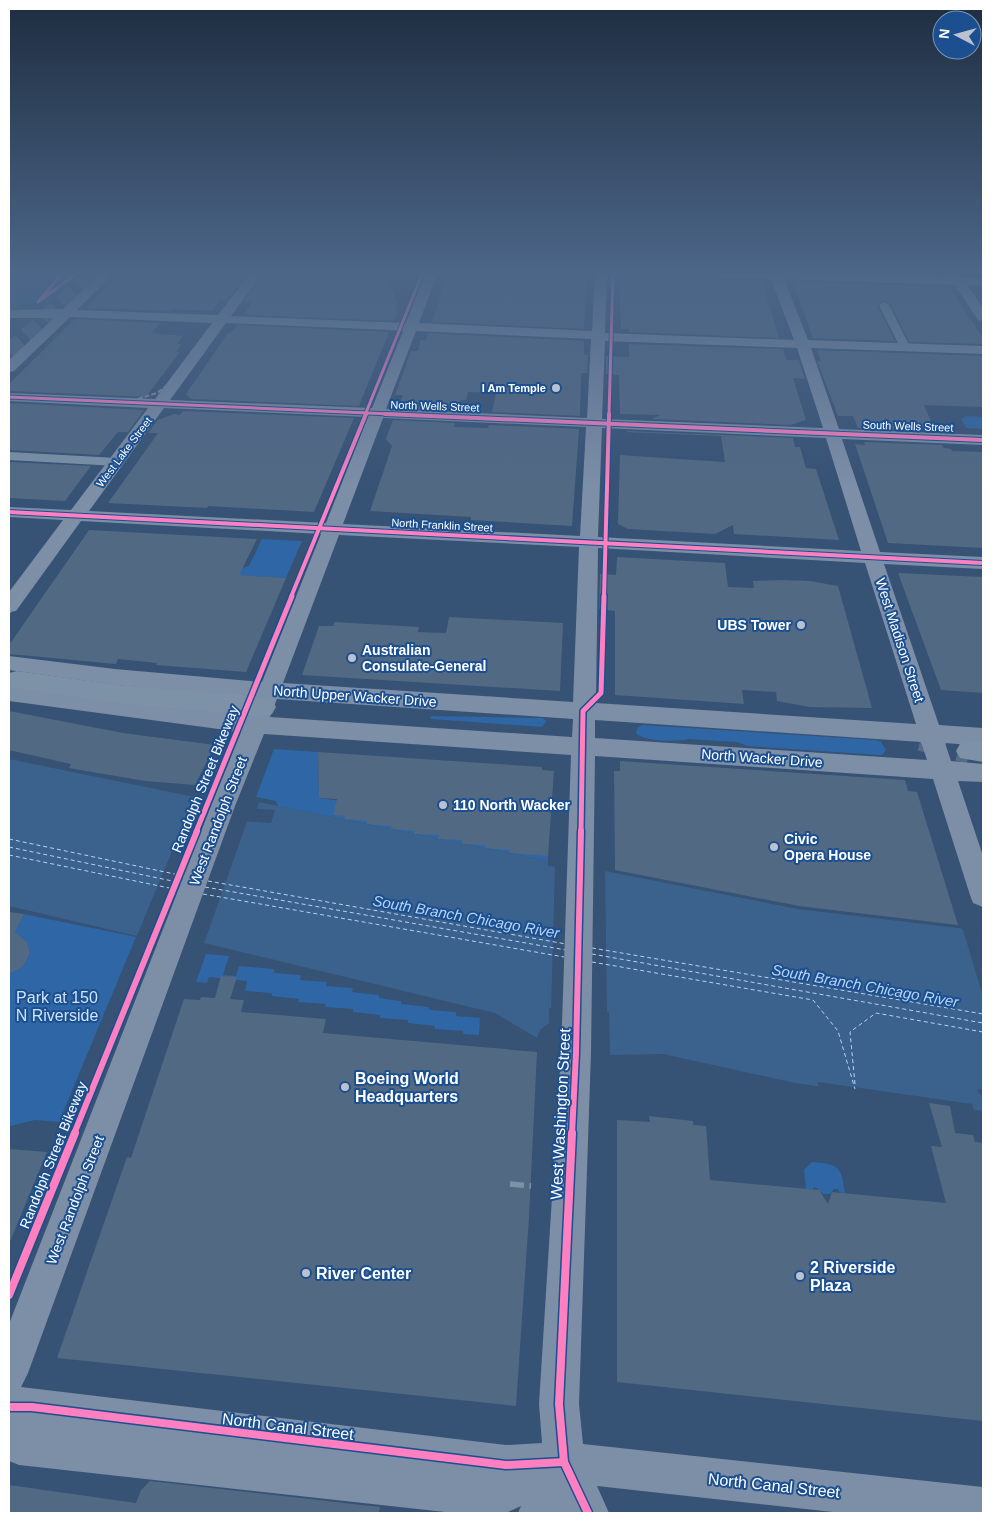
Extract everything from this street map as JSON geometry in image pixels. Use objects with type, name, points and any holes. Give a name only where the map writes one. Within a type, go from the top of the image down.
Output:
[{"type":"highway","points":[[11,679],[145,697],[263,707]]},
{"type":"main road","points":[[9,368],[35,343]]},
{"type":"main road","name":"West Lake Street","points":[[9,606],[205,343]]},
{"type":"main road","name":"West Randolph Street","points":[[9,1372],[223,806],[404,343]]},
{"type":"main road","points":[[598,343],[600,423]]},
{"type":"main road","name":"West Madison Street","points":[[797,343],[831,433],[848,484],[866,558],[931,733],[983,894]]},
{"type":"main road","points":[[798,343],[983,350]]},
{"type":"main road","name":"North Wells Street","points":[[9,398],[831,433]]},
{"type":"main road","name":"West Washington Street","points":[[565,1513],[564,1462],[559,1404],[577,1016],[588,543],[591,484],[604,462],[600,423]]},
{"type":"main road","name":"South Wells Street","points":[[831,433],[983,440]]},
{"type":"main road","name":"North Franklin Street","points":[[9,512],[983,563]]},
{"type":"main road","points":[[263,707],[368,713],[528,708],[638,714],[931,733],[980,753]]},
{"type":"main road","points":[[263,707],[582,746]]},
{"type":"main road","points":[[638,714],[626,726],[627,738],[639,750]]},
{"type":"main road","points":[[878,730],[893,743],[896,754],[890,766]]},
{"type":"main road","name":"North Wacker Drive","points":[[582,746],[942,770],[980,753]]},
{"type":"main road","name":"North Canal Street","points":[[9,1407],[62,1411],[506,1465],[564,1462],[983,1508]]},
{"type":"main road","points":[[9,1430],[19,1445],[495,1497],[564,1462]]},
{"type":"main road","points":[[539,1513],[564,1462]]},
{"type":"main road","name":"West Washington Street","points":[[564,1462],[588,1513]]},
{"type":"street","points":[[903,343],[905,347]]},
{"type":"street","points":[[9,456],[117,462]]},
{"type":"green space","points":[[967,416],[983,417],[983,429],[966,428],[961,419]]},
{"type":"green space","points":[[262,539],[302,541],[286,578],[198,573],[201,565],[243,568],[249,566]]},
{"type":"green space","points":[[430,717],[542,718],[547,721],[542,727],[431,719]]},
{"type":"green space","points":[[643,725],[876,740],[881,742],[886,750],[882,755],[879,755],[747,746],[737,742],[688,739],[676,741],[660,740],[646,738],[636,733],[638,727]]},
{"type":"green space","points":[[274,749],[318,752],[319,798],[375,806],[548,853],[548,861],[278,806],[276,801],[256,797]]},
{"type":"green space","name":"Park at 150 N Riverside","points":[[24,914],[136,937],[59,1122],[35,1120],[9,1126],[9,974],[23,967],[30,953],[27,942],[15,932]]},
{"type":"green space","points":[[206,954],[229,956],[223,975],[236,976],[239,966],[274,969],[274,973],[301,975],[300,980],[327,982],[326,986],[353,988],[352,992],[379,995],[379,998],[401,1001],[401,1004],[429,1007],[429,1010],[456,1012],[456,1016],[480,1018],[479,1035],[463,1034],[463,1031],[435,1029],[435,1026],[408,1023],[408,1020],[380,1018],[380,1015],[353,1012],[353,1009],[325,1007],[326,1004],[298,1002],[299,999],[272,996],[272,993],[245,991],[247,981],[209,977],[207,983],[196,982]]},
{"type":"green space","points":[[812,1162],[828,1164],[837,1168],[842,1177],[845,1193],[839,1192],[838,1189],[834,1189],[831,1193],[823,1194],[817,1188],[813,1187],[813,1190],[806,1189],[804,1170]]},
{"type":"water","name":"South Branch Chicago River","points":[[9,759],[195,797],[187,817],[271,823],[275,810],[257,809],[259,802],[548,861],[548,866],[605,871],[798,909],[983,931],[983,1089],[979,1089],[978,1092],[983,1097],[983,1111],[795,1083],[663,1054],[610,1055],[609,1012],[549,1008],[549,1023],[540,1030],[537,1038],[495,1013],[204,942],[137,936],[9,906]]},
{"type":"pier","points":[[192,803],[195,804],[190,815],[248,819],[203,946],[136,938]]},
{"type":"pier","points":[[555,866],[605,869],[607,1014],[552,1010],[551,1015]]},
{"type":"pier","points":[[962,927],[983,929],[983,996],[963,930]]},
{"type":"pier","points":[[818,1082],[972,1104],[974,1110],[818,1087]]},
{"type":"building","points":[[51,343],[182,344],[176,352],[180,352],[146,397],[9,391],[9,384]]},
{"type":"building","points":[[221,343],[385,343],[359,406],[191,399],[186,394]]},
{"type":"building","points":[[420,343],[584,343],[584,355],[588,355],[587,373],[581,373],[580,416],[492,412],[496,393],[468,392],[466,400],[461,400],[458,410],[398,408],[403,395],[395,395],[411,351],[418,351]]},
{"type":"building","points":[[947,343],[983,343],[983,344]]},
{"type":"building","points":[[629,344],[783,349],[787,360],[799,360],[805,379],[793,378],[806,420],[790,425],[652,419],[660,415],[620,414],[619,375],[606,374],[606,356],[629,357]]},
{"type":"building","points":[[817,350],[983,356],[983,407],[924,405],[935,431],[858,428],[853,416],[838,416],[817,361],[821,361]]},
{"type":"building","points":[[9,403],[144,410],[128,432],[118,432],[99,455],[9,450]]},
{"type":"building","points":[[183,411],[354,418],[314,512],[108,503],[158,433],[148,433],[158,420],[174,414],[180,415]]},
{"type":"building","points":[[393,420],[455,423],[454,427],[488,428],[489,425],[579,429],[572,526],[370,511],[392,446],[386,439]]},
{"type":"building","points":[[626,432],[793,438],[795,447],[800,447],[806,468],[816,469],[839,540],[734,534],[733,525],[715,534],[628,529],[618,524],[620,455],[725,462],[721,436]]},
{"type":"building","points":[[864,442],[942,445],[944,448],[951,449],[952,451],[983,452],[983,548],[888,543],[855,444],[865,445]]},
{"type":"building","points":[[9,462],[91,466],[65,501],[9,498]]},
{"type":"building","points":[[89,530],[257,539],[239,575],[286,578],[246,672],[156,665],[157,663],[118,659],[116,664],[9,654],[9,645]]},
{"type":"building","points":[[617,557],[725,563],[728,587],[754,588],[753,581],[782,580],[810,581],[838,586],[872,708],[810,707],[777,701],[776,692],[742,690],[744,704],[615,695],[615,611],[599,609],[600,574],[616,575]]},
{"type":"building","points":[[898,573],[983,577],[983,693],[941,690]]},
{"type":"building","points":[[449,617],[563,623],[560,691],[302,675],[319,626],[333,626],[335,622],[419,627],[418,632],[446,633]]},
{"type":"building","points":[[9,711],[123,733],[215,745],[195,785],[145,781],[69,768],[71,764],[9,750]]},
{"type":"building","name":"110 North Wacker","points":[[318,752],[542,767],[542,770],[554,771],[548,856],[510,853],[510,850],[485,848],[485,845],[462,844],[462,840],[438,839],[439,835],[414,834],[415,831],[391,829],[392,826],[367,824],[367,821],[344,819],[345,816],[333,815],[337,799],[319,798]]},
{"type":"building","name":"Civic Opera House","points":[[620,761],[905,780],[908,791],[917,792],[958,925],[799,906],[615,870],[614,771],[620,771]]},
{"type":"building","points":[[9,912],[24,914],[15,932],[27,942],[30,953],[23,967],[9,974]]},
{"type":"building","name":"River Center","points":[[221,976],[237,977],[230,999],[244,1000],[241,1012],[326,1019],[323,1033],[537,1052],[529,1217],[516,1406],[57,1358],[127,1157],[131,1158],[184,999],[200,1000],[201,997],[215,998]]},
{"type":"building","name":"2 Riverside Plaza","points":[[929,1103],[950,1106],[955,1133],[973,1135],[975,1142],[983,1143],[983,1421],[617,1382],[617,1120],[650,1122],[649,1116],[693,1121],[693,1125],[706,1126],[710,1180],[819,1190],[828,1204],[832,1192],[946,1203],[931,1146],[942,1147]]},
{"type":"building","points":[[9,1149],[47,1152],[9,1244]]},
{"type":"building","points":[[150,1481],[380,1507],[379,1513],[9,1513],[9,1485],[136,1503],[141,1490]]},
{"type":"ferry route","points":[[9,839],[184,876]]},
{"type":"ferry route","points":[[9,847],[182,883]]},
{"type":"ferry route","points":[[9,855],[179,890]]},
{"type":"ferry route","points":[[208,881],[566,944]]},
{"type":"ferry route","points":[[205,887],[566,950]]},
{"type":"ferry route","points":[[203,894],[564,957]]},
{"type":"ferry route","points":[[592,948],[983,1014]]},
{"type":"ferry route","points":[[592,954],[983,1023]]},
{"type":"ferry route","points":[[592,962],[813,1000],[838,1031],[855,1089]]},
{"type":"ferry route","points":[[855,1084],[850,1032],[876,1013],[983,1032]]},
{"type":"tunnel","points":[[9,352],[19,343]]},
{"type":"tunnel","points":[[921,738],[970,751]]},
{"type":"railway","points":[[163,403],[207,343]]},
{"type":"railway","points":[[138,399],[157,393],[173,381]]},
{"type":"railway","points":[[9,396],[163,403]]},
{"type":"railway","points":[[154,415],[163,403]]},
{"type":"railway","points":[[163,403],[446,415]]},
{"type":"railway","points":[[20,597],[155,414]]},
{"type":"railway","points":[[417,414],[983,438]]},
{"type":"railway","points":[[9,612],[21,596]]},
{"type":"railway","points":[[510,1184],[531,1186]]},
{"type":"cycle path","name":"Randolph Street Bikeway","points":[[9,1295],[394,343]]},
{"type":"cycle path","points":[[588,1513],[564,1462],[559,1404],[576,1053],[583,711],[601,693],[611,343]]},
{"type":"cycle path","points":[[9,397],[983,440]]},
{"type":"cycle path","points":[[9,512],[983,563]]},
{"type":"cycle path","points":[[9,1407],[32,1407],[506,1465],[564,1462]]},
{"type":"place","name":"I Am Temple","points":[[556,388]]},
{"type":"place","name":"UBS Tower","points":[[801,625]]},
{"type":"place","name":"Australian Consulate-General","points":[[352,658]]},
{"type":"place","name":"110 North Wacker","points":[[443,805]]},
{"type":"place","name":"Civic Opera House","points":[[774,847]]},
{"type":"place","name":"Boeing World Headquarters","points":[[345,1087]]},
{"type":"place","name":"River Center","points":[[306,1273]]},
{"type":"place","name":"2 Riverside Plaza","points":[[800,1276]]}]
